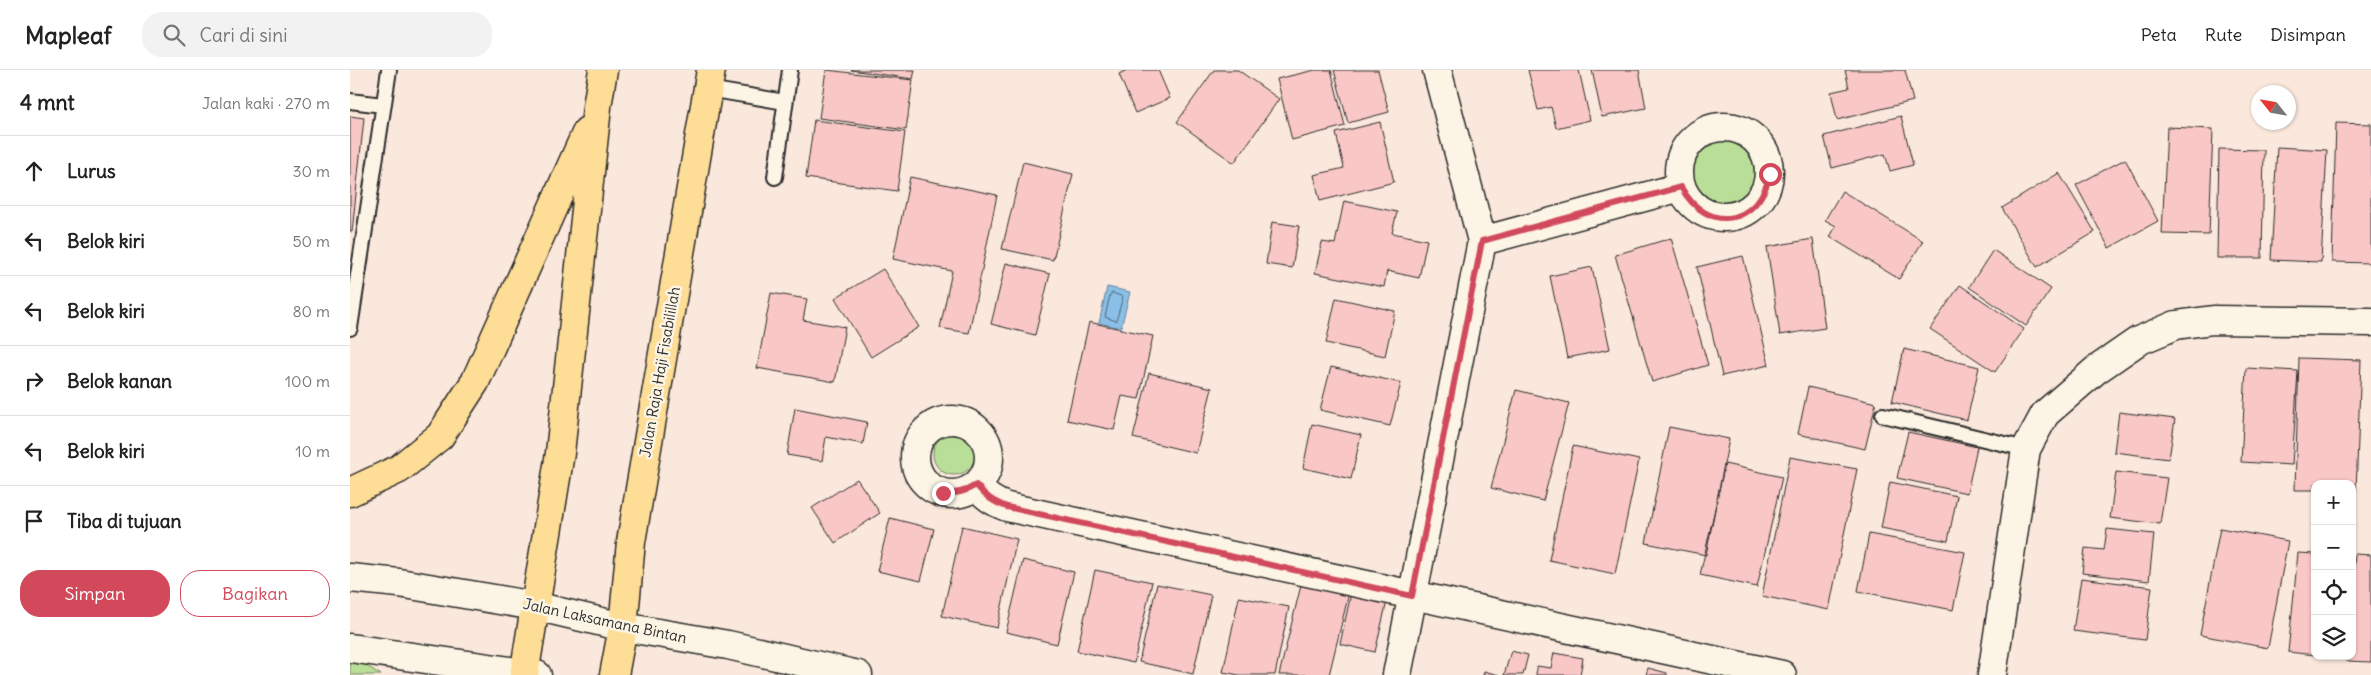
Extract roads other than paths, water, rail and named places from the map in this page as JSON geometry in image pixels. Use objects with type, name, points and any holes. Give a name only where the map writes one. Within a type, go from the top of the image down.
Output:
[{"type":"main road","points":[[528,674],[535,606],[560,453],[597,107],[603,70]]},
{"type":"main road","name":"Jalan Raja Haji Fisabilillah","points":[[614,675],[623,627],[632,542],[710,79]]},
{"type":"main road","points":[[350,492],[399,469],[440,436],[475,382],[597,107]]},
{"type":"street","points":[[1397,675],[1482,241],[1437,70]]},
{"type":"street","points":[[1482,241],[1681,187]]},
{"type":"street","points":[[1992,675],[2026,449],[2045,414],[2096,370],[2138,341],[2176,325],[2212,320],[2371,322]]},
{"type":"street","points":[[976,485],[984,495],[1007,507],[1782,675]]},
{"type":"street","name":"Jalan Laksamana Bintan","points":[[350,578],[399,583],[535,606],[623,627],[728,645],[858,675]]},
{"type":"street","points":[[350,648],[528,674]]},
{"type":"lane","points":[[350,328],[389,70]]},
{"type":"lane","points":[[775,177],[790,70]]},
{"type":"lane","points":[[710,79],[785,102]]},
{"type":"lane","points":[[350,101],[383,105]]},
{"type":"lane","points":[[1883,415],[2026,449]]},
{"type":"water","points":[[1107,287],[1130,292],[1121,328],[1099,323]]}]
